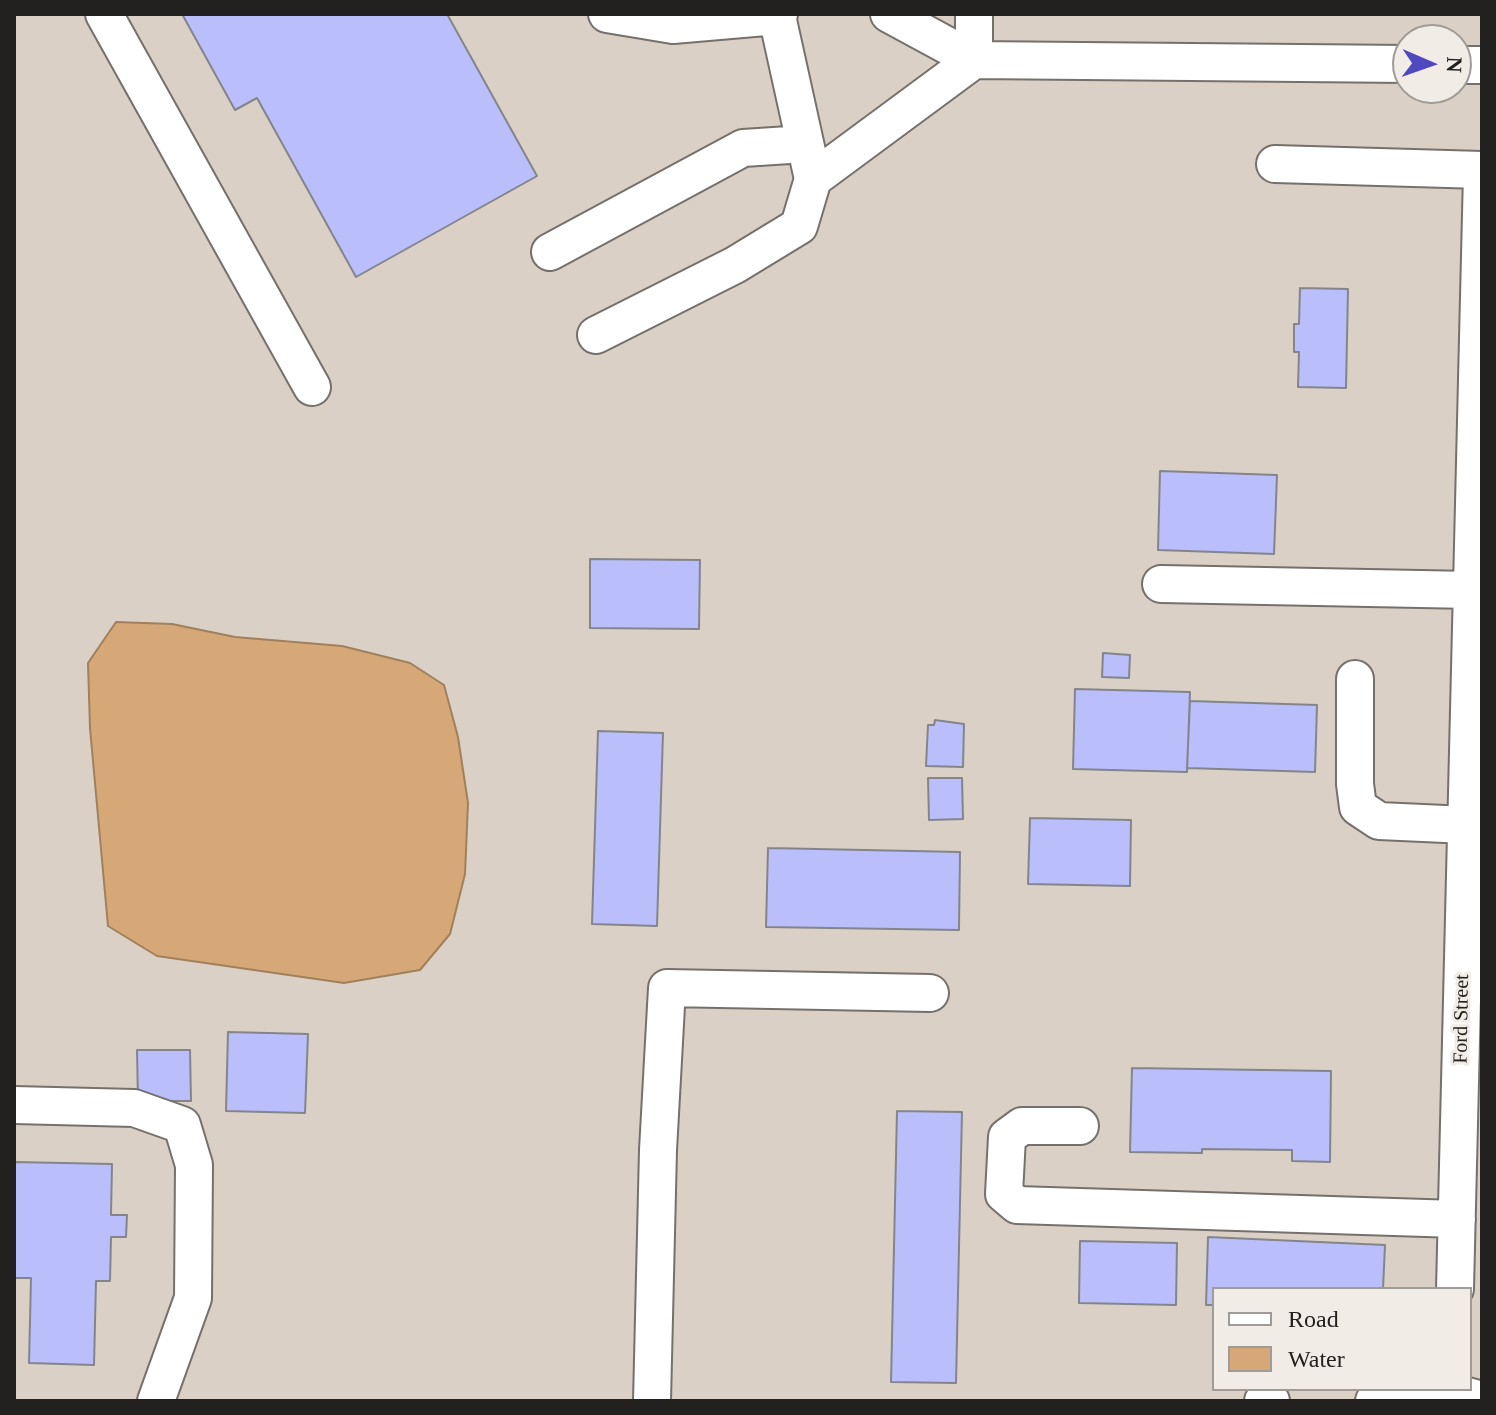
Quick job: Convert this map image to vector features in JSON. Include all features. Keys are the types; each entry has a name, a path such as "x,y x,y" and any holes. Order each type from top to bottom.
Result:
{"street":[{"path":"104,14 312,387"},
{"path":"596,335 735,265 799,226 809,162 778,15 673,25 607,14"},
{"path":"889,14 974,60 1392,64"},
{"path":"974,14 974,60"},
{"path":"550,252 743,148 809,162 974,60"},
{"path":"1275,164 1482,171"},
{"name":"Ford Street","path":"1455,1287 1457,1219 1471,1068 1467,825 1476,701 1472,590 1482,171"},
{"path":"1161,584 1472,590"},
{"path":"1355,679 1355,784 1358,807 1379,821 1467,825"},
{"path":"652,1401 658,1150 667,988 930,993"},
{"path":"14,1105 134,1108 182,1125 194,1165 193,1298 156,1401"},
{"path":"1080,1126 1022,1126 1007,1137 1004,1194 1017,1205 1457,1219"},
{"path":"1374,1401 1418,1392 1482,1400"},
{"path":"1263,1401 1271,1401"}],"shaded area":[{"path":"14,14 1482,14 1482,1401 14,1401"}],"water":[{"path":"116,622 172,624 235,637 342,646 410,663 444,685 458,737 468,803 465,874 450,934 420,970 344,983 157,956 108,926 90,728 88,663"}],"building":[{"path":"182,14 447,14 537,176 356,277 257,98 235,110"},
{"path":"1300,288 1348,289 1346,388 1298,387 1299,352 1294,352 1294,324 1299,324"},
{"path":"1160,471 1277,475 1274,554 1158,550"},
{"path":"590,559 700,560 699,629 590,628"},
{"path":"1103,653 1130,655 1129,678 1102,677"},
{"path":"1075,689 1190,692 1187,772 1073,769"},
{"path":"1190,701 1317,705 1315,772 1187,768"},
{"path":"935,720 964,724 963,767 926,766 928,725 934,725"},
{"path":"598,731 663,733 657,926 592,924"},
{"path":"928,778 962,778 963,819 929,820"},
{"path":"1030,818 1131,820 1130,886 1028,884"},
{"path":"768,848 960,852 959,930 766,927"},
{"path":"228,1032 308,1034 305,1113 226,1111"},
{"path":"137,1050 190,1050 191,1101 138,1101"},
{"path":"1132,1068 1331,1071 1330,1162 1292,1161 1292,1150 1130,1152"},
{"path":"897,1111 962,1112 956,1383 891,1382"},
{"path":"14,1162 112,1164 111,1215 127,1215 126,1237 111,1237 110,1281 96,1281 94,1365 29,1363 31,1278 14,1278"},
{"path":"1208,1237 1385,1245 1383,1287 1212,1287 1212,1305 1206,1305"},
{"path":"1080,1241 1177,1243 1176,1305 1079,1303"}]}
